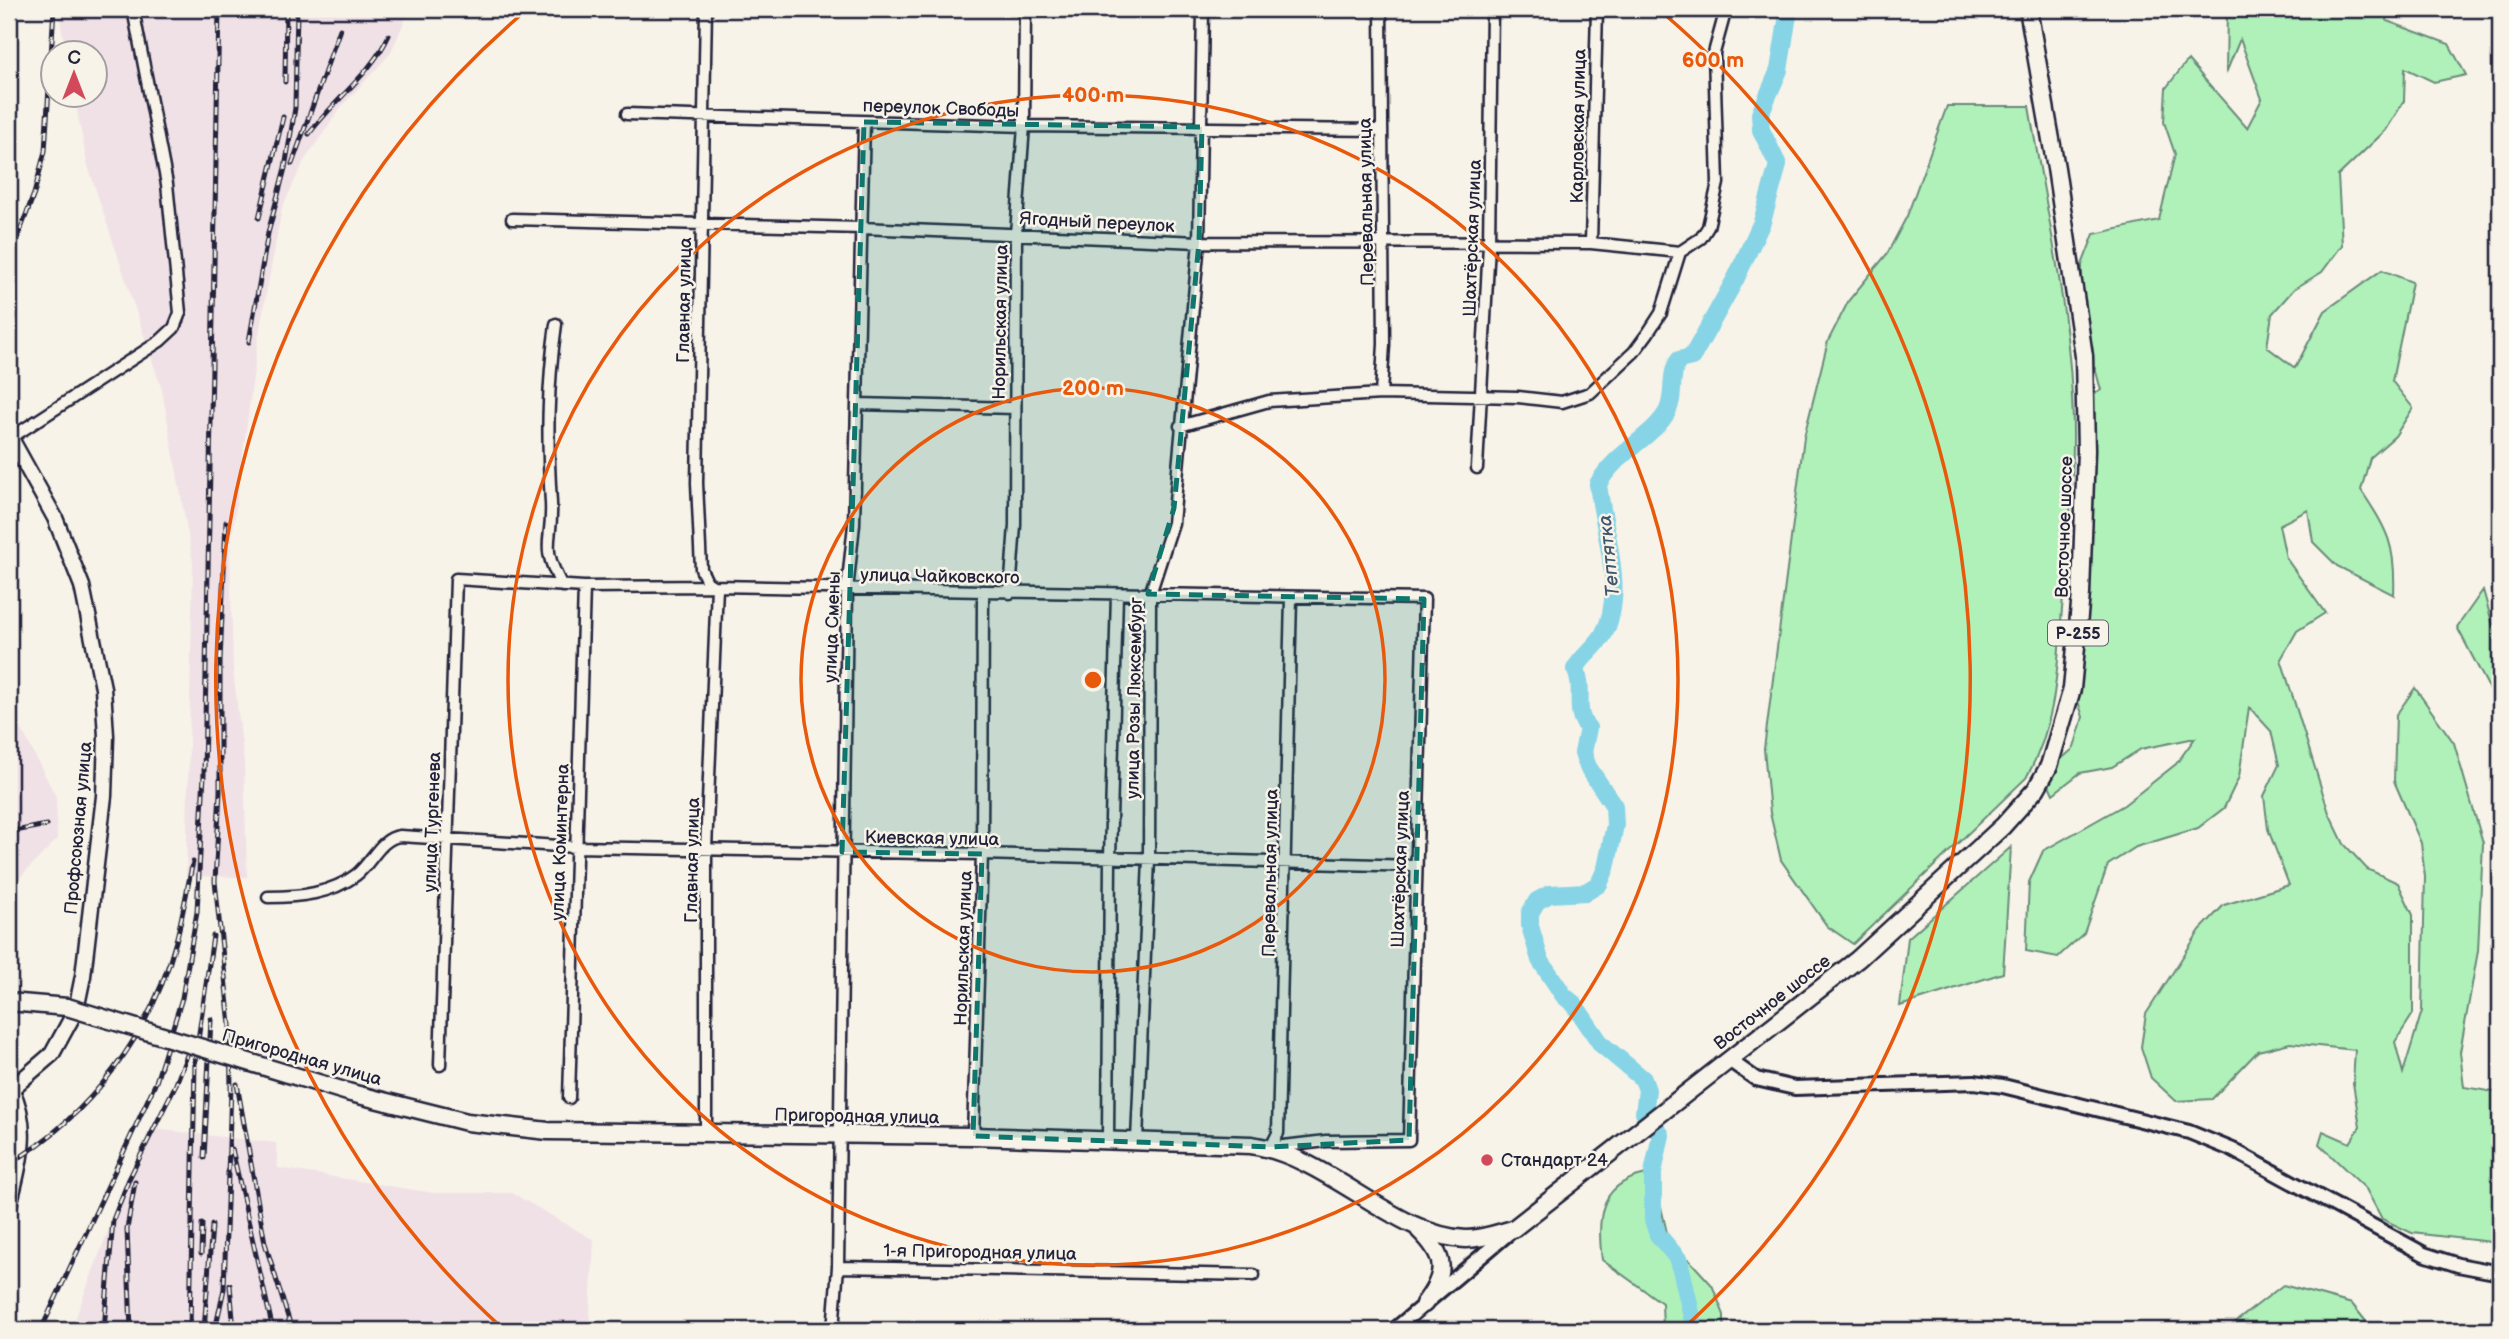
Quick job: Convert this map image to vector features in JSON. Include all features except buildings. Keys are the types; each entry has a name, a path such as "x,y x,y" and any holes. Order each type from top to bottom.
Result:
{"highway":[{"name":"Восточное шоссе","path":"1614,1151 1858,959 2003,826 2036,789 2063,729 2072,689 2081,594 2086,451 2084,356 2056,168 2028,9"},
{"name":"Пригородная улица","path":"9,1002 67,1007 351,1093 467,1122 548,1131 1215,1141 1271,1147 1316,1166 1412,1223 1441,1235 1466,1239 1513,1229 1614,1151"},
{"path":"1412,1223 1432,1242 1440,1257 1442,1275 1424,1304"}],"main road":[{"name":"Профсоюзная улица","path":"9,438 55,518 82,586 103,688 106,736 104,796 83,976 76,1010 52,1054 11,1089"}],"street":[{"path":"9,438 160,341 174,328 180,313 167,184 133,9"},
{"path":"494,9 505,9"},
{"name":"Главная улица","path":"706,9 702,115 698,530 701,569 707,582 715,586 706,849 706,1133"},
{"name":"Норильская улица","path":"1010,593 1015,525 1016,234 1024,126 1026,9"},
{"name":"улица Розы Люксембург","path":"1137,1140 1149,859 1150,594 1172,523 1199,242 1203,9"},
{"name":"Перевальная улица","path":"1381,9 1384,353 1381,394"},
{"name":"Шахтёрская улица","path":"1476,468 1489,244 1492,9"},
{"name":"Карловская улица","path":"1591,243 1597,9"},
{"path":"1180,426 1256,403 1381,394 1562,402 1590,393 1634,352 1661,313 1680,252 1700,238 1708,227 1718,183 1714,53 1726,9"},
{"name":"переулок Свободы","path":"627,114 1024,126 1381,130"},
{"name":"улица Смены","path":"838,1135 847,591 854,524 864,122"},
{"name":"Ягодный переулок","path":"512,219 701,226 861,228 1199,242 1591,243 1680,252"},
{"path":"556,324 546,436 551,507 546,543 549,560 562,586"},
{"path":"858,404 1015,408"},
{"name":"улица Чайковского","path":"456,579 584,587 715,586 847,591 1424,599"},
{"name":"улица Тургенева","path":"440,1065 456,579"},
{"name":"улица Коминтерна","path":"569,1098 584,587"},
{"name":"Норильская улица","path":"973,1136 982,854 983,593"},
{"path":"1108,1139 1110,858 1117,594"},
{"name":"Перевальная улица","path":"1271,1147 1278,1133 1291,598"},
{"name":"Шахтёрская улица","path":"1271,1147 1325,1141 1409,1140 1424,599"},
{"name":"Киевская улица","path":"268,897 305,895 344,883 363,869 393,837 576,847 982,854 1415,866"},
{"path":"1729,1060 1756,1079 1795,1088 1974,1082 2003,1086 2189,1132 2232,1150 2424,1254 2458,1265 2500,1273"},
{"path":"9,1213 23,1156 24,1110 11,1089"},
{"path":"833,1330 841,1203 838,1135"},
{"path":"1394,1330 1513,1229"},
{"name":"1-я Пригородная улица","path":"838,1267 1254,1275"}],"highlighted area":[{"path":"864,122 1202,127 1199,242 1174,508 1148,594 1424,599 1409,1140 1271,1147 973,1136 982,854 842,852"}],"shaded area":[{"path":"58,9 410,9 390,54 341,107 304,161 282,208 258,339 230,553 233,670 244,763 247,877 186,876 193,563 162,390 87,163 76,108 108,108 108,38 63,38"},
{"path":"9,710 14,714 56,797 57,839 9,889"},
{"path":"153,1129 276,1143 278,1168 433,1193 512,1193 594,1240 589,1328 71,1330 109,1228"}],"green space":[{"path":"2227,9 2387,9 2387,21 2449,44 2466,75 2434,82 2405,68 2404,101 2386,130 2338,176 2342,245 2322,272 2294,289 2272,314 2267,347 2295,368 2325,311 2382,270 2412,282 2392,381 2413,408 2395,436 2370,458 2361,490 2384,528 2392,551 2394,595 2337,566 2313,542 2308,510 2279,525 2286,558 2325,613 2297,631 2281,659 2329,813 2344,844 2367,869 2398,883 2413,915 2413,1014 2395,1042 2403,1073 2422,1011 2425,877 2421,843 2394,781 2396,715 2415,688 2454,743 2483,843 2478,951 2460,1052 2464,1087 2500,1093 2500,1243 2412,1233 2382,1219 2366,1189 2319,1144 2323,1131 2350,1143 2360,1127 2353,1083 2355,1050 2290,1043 2258,1051 2212,1099 2176,1101 2151,1078 2141,1047 2146,1014 2200,930 2224,905 2289,885 2268,829 2264,796 2279,765 2271,731 2249,707 2239,777 2224,808 2198,828 2136,847 2108,865 2084,933 2058,957 2026,951 2029,882 2043,851 2124,805 2176,764 2195,738 2141,749 2112,767 2080,773 2053,794 2044,774 2074,748 2083,717 2071,679 2084,548 2093,501 2079,448 2084,399 2101,390 2095,368 2082,365 2082,265 2094,234 2159,220 2175,154 2164,122 2166,88 2188,60 2247,128 2262,99 2240,39 2226,73"},
{"path":"1947,106 2029,106 2060,287 2072,396 2071,502 2057,675 2044,737 2026,778 1853,944 1827,926 1781,860 1770,813 1764,749 1804,437 1828,341 1849,300 1887,254 1907,216"},
{"path":"2483,590 2500,651 2500,709 2457,627"},
{"path":"2011,847 2003,973 1900,1006 1908,938"},
{"path":"1653,1173 1668,1237 1712,1285 1724,1315 1724,1330 1663,1330 1662,1303 1602,1260 1600,1228 1605,1202 1612,1191 1622,1183"},
{"path":"2283,1285 2352,1304 2373,1330 2225,1330"}],"waterway":[{"name":"Тептятка","path":"1695,1330 1679,1260 1658,1235 1653,1220 1653,1173 1661,1135 1644,1113 1647,1090 1643,1079 1601,1044 1574,1004 1564,996 1540,960 1530,926 1530,913 1537,901 1550,894 1586,892 1599,884 1606,868 1615,825 1614,806 1588,767 1583,753 1588,728 1581,714 1575,669 1603,635 1613,600 1611,561 1598,484 1614,463 1653,429 1667,412 1676,366 1679,360 1692,357 1736,278 1762,222 1778,165 1761,130 1760,114 1779,70 1789,9"}],"railway":[{"path":"9,260 34,194 45,151 54,9"},
{"path":"41,1330 156,1082 182,998 197,912 204,774 219,9"},
{"path":"285,82 286,9"},
{"path":"249,342 268,233 285,168 295,108 297,9"},
{"path":"292,164 340,29"},
{"path":"309,134 373,62 389,35"},
{"path":"259,218 283,117"},
{"path":"215,1330 224,1289 231,1088 230,1025 215,881 220,792 220,662 226,522"},
{"path":"9,832 47,825"},
{"path":"9,1164 66,1122 114,1069 134,1039 165,975 193,862"},
{"path":"190,1330 195,1061 213,936"},
{"path":"204,1158 211,1019"},
{"path":"104,1330 113,1220 129,1179 176,1084 192,1042"},
{"path":"237,1084 265,1243 292,1330"},
{"path":"232,1149 273,1330"},
{"path":"131,1330 127,1229 135,1182"},
{"path":"201,1254 202,1224"},
{"path":"204,1330 212,1225"},
{"path":"230,1285 234,1330"}],"place":[{"name":"Стандарт 24","path":"1487,1160"}]}
